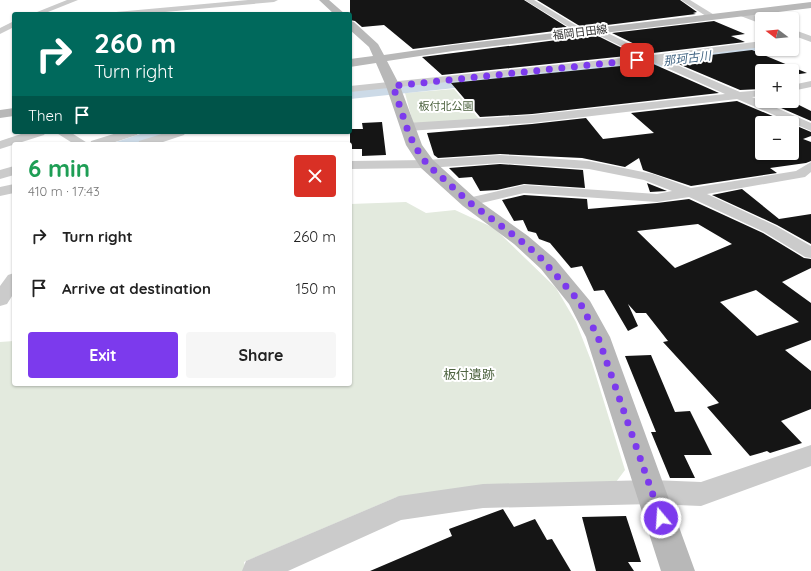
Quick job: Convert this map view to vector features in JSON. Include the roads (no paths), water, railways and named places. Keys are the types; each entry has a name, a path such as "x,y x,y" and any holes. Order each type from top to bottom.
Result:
{"main road":[{"path":"324,0 338,12"},
{"name":"福岡日田線","path":"352,63 595,30 811,5"},
{"path":"352,26 374,46 414,145 427,164 469,202 520,240 548,264 579,301 598,337 678,571"},
{"path":"0,114 12,112"}],"street":[{"path":"41,12 74,0"},
{"path":"151,12 240,7 274,0"},
{"path":"529,0 583,32"},
{"path":"685,0 712,16"},
{"path":"741,13 755,18"},
{"path":"0,31 12,25"},
{"path":"595,30 652,58 811,127"},
{"path":"799,34 809,38"},
{"path":"799,39 809,38"},
{"path":"352,90 393,93 755,45"},
{"path":"799,87 811,84"},
{"path":"407,128 532,118 755,94"},
{"path":"0,145 34,134"},
{"path":"64,134 79,142"},
{"path":"102,142 127,134"},
{"path":"150,142 174,134"},
{"path":"352,165 427,164 500,158 589,165 648,177 690,194 710,200 770,229 811,253"},
{"path":"469,202 524,189 657,198 690,194 800,174 811,166"},
{"path":"0,175 12,171"},
{"path":"0,192 12,189"},
{"path":"0,300 12,282"},
{"path":"261,570 398,508 483,496 652,492 700,494 811,455"}],"water":[{"name":"那珂古川","path":"755,46 755,54 667,66 352,99 352,91"},
{"path":"140,134 169,134 144,142 116,142"}],"park label":[{"name":"板付北公園","path":"446,106"},
{"name":"板付遺跡","path":"469,374"}]}
